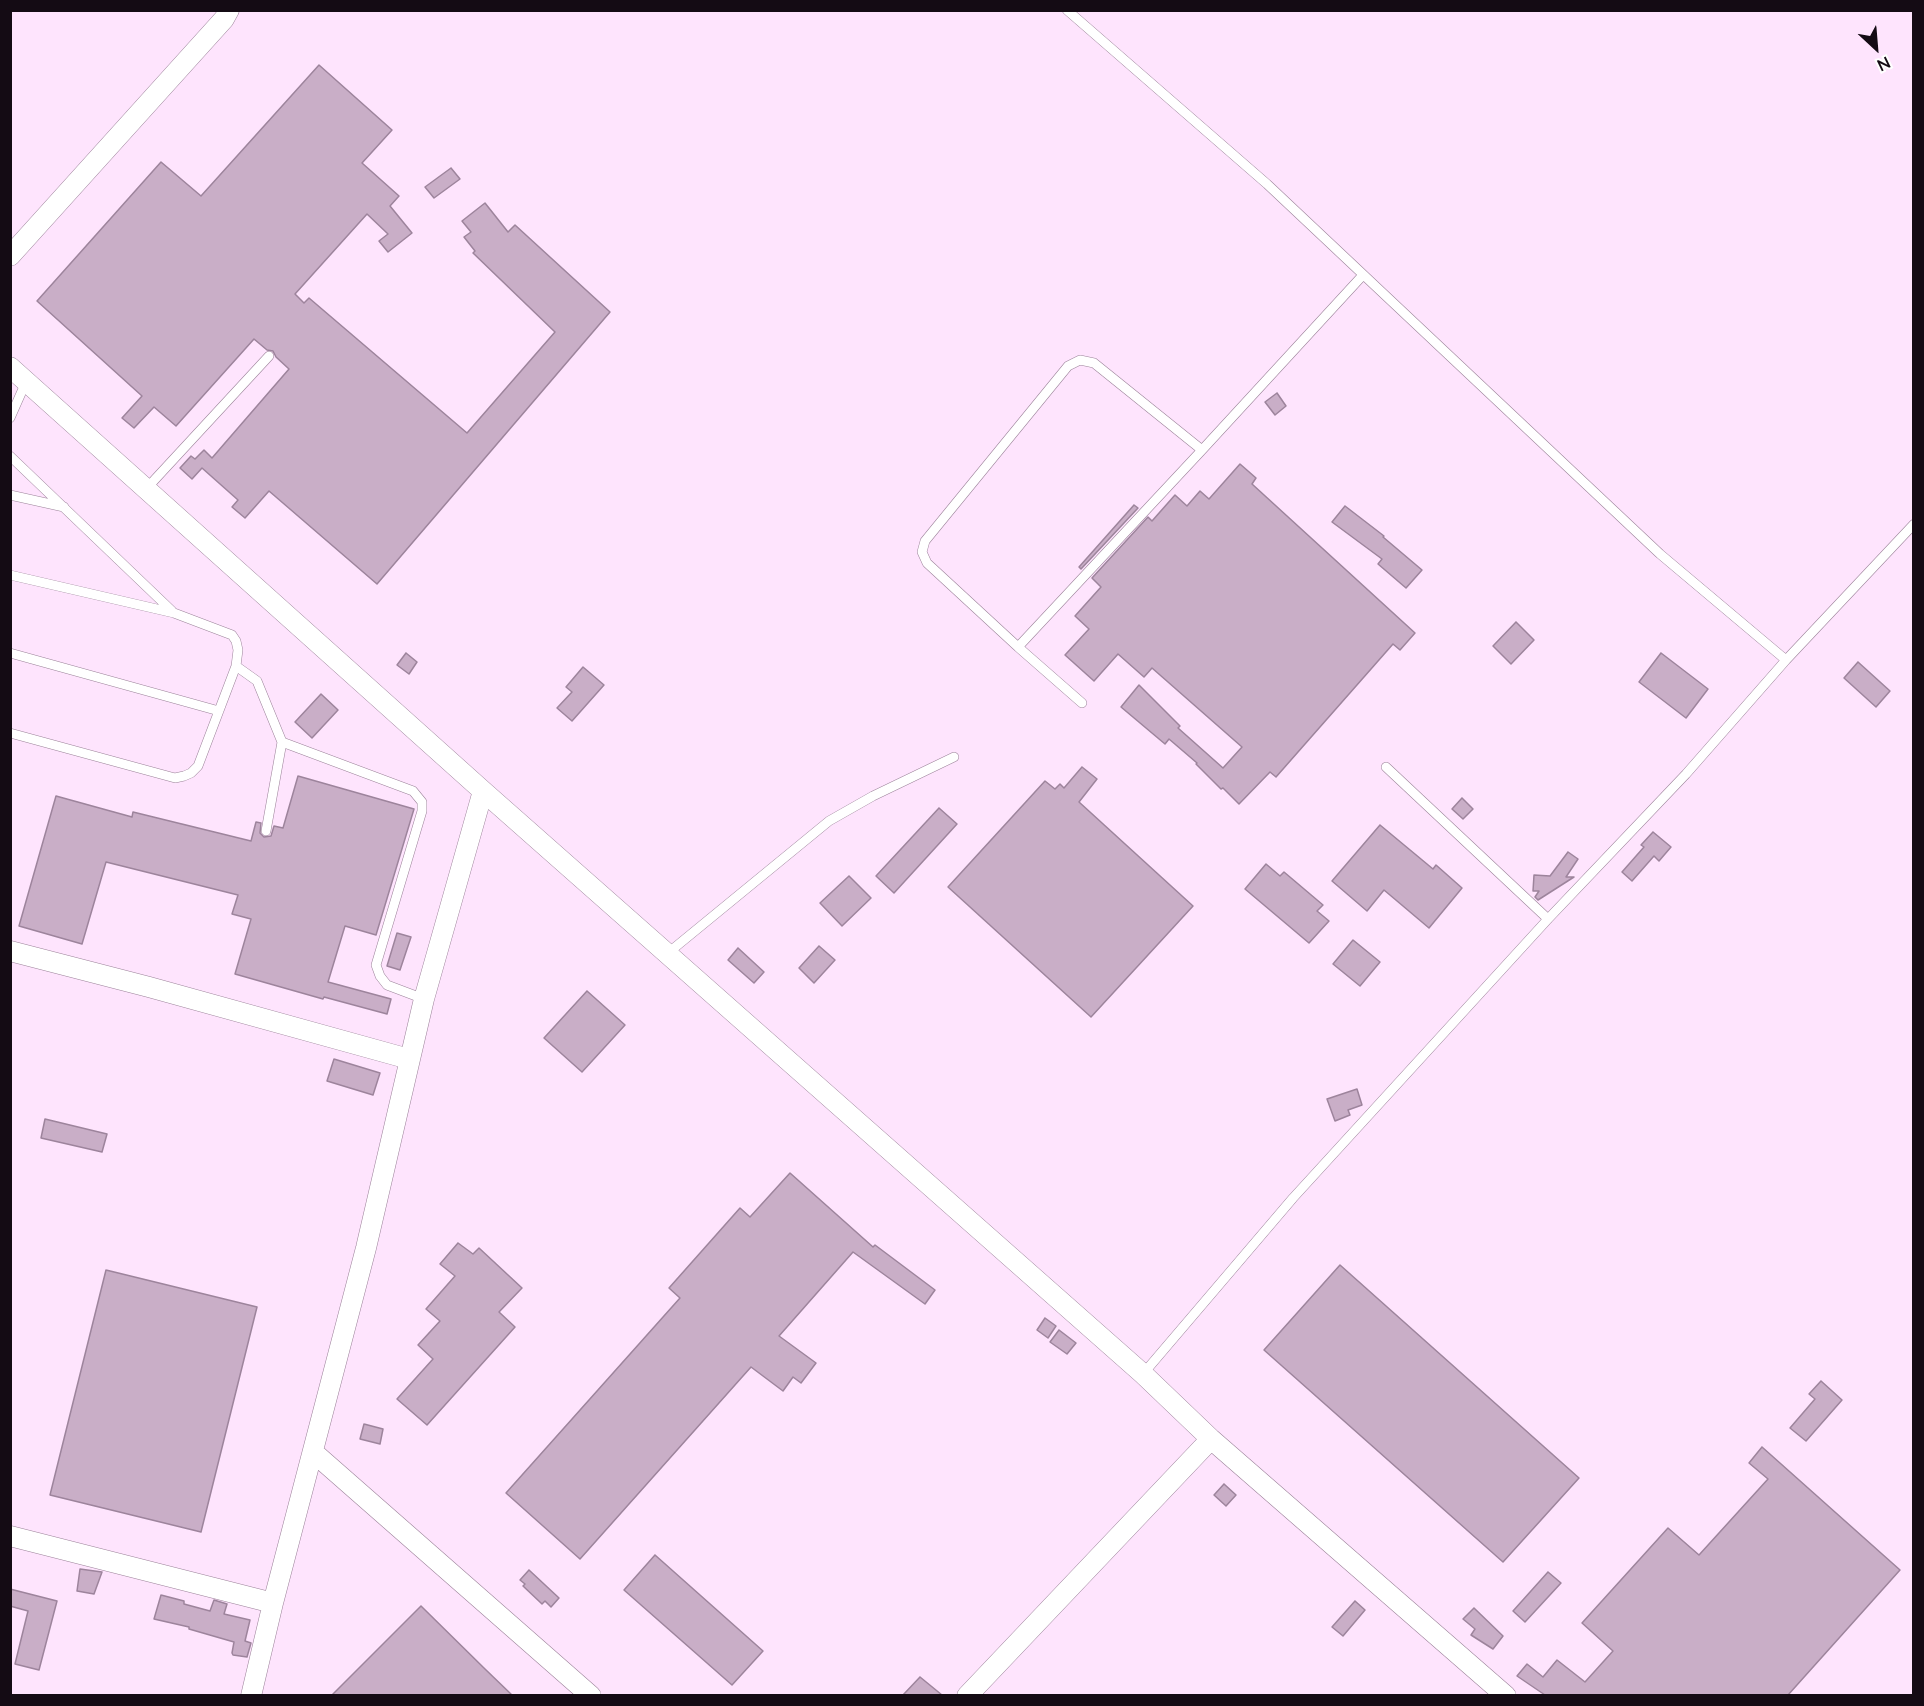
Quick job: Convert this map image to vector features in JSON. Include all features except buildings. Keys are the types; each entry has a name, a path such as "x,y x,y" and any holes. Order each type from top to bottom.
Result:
{"street":[{"path":"10,256 224,19 229,10"},
{"path":"10,368 483,791 1143,1374 1211,1439 1506,1695"},
{"path":"251,1695 366,1248 424,999 483,791"},
{"path":"10,951 409,1059"},
{"path":"967,1695 1211,1439"},
{"path":"313,1452 591,1695"},
{"path":"10,1536 273,1603"}],"lane":[{"path":"1067,10 1268,184 1660,554 1786,660"},
{"path":"1018,647 1363,275"},
{"path":"146,489 268,356"},
{"path":"1082,703 927,563 922,552 925,541 1068,366 1080,360 1094,363 1202,450"},
{"path":"10,418 26,382"},
{"path":"10,456 174,613"},
{"path":"10,495 64,507"},
{"path":"1143,1374 1293,1198 1548,919 1686,774 1786,660 1914,524"},
{"path":"10,575 174,613 232,635 238,650 236,666 198,766 191,773 175,778 10,734"},
{"path":"10,653 219,711"},
{"path":"236,666 257,681 282,742 266,831"},
{"path":"282,742 413,791 422,801 422,811 376,965 387,985 424,999"},
{"path":"668,953 830,821 873,796 954,757"},
{"path":"1386,767 1548,919"}],"shaded area":[{"path":"11,11 1913,11 1913,1695 11,1695"}]}
